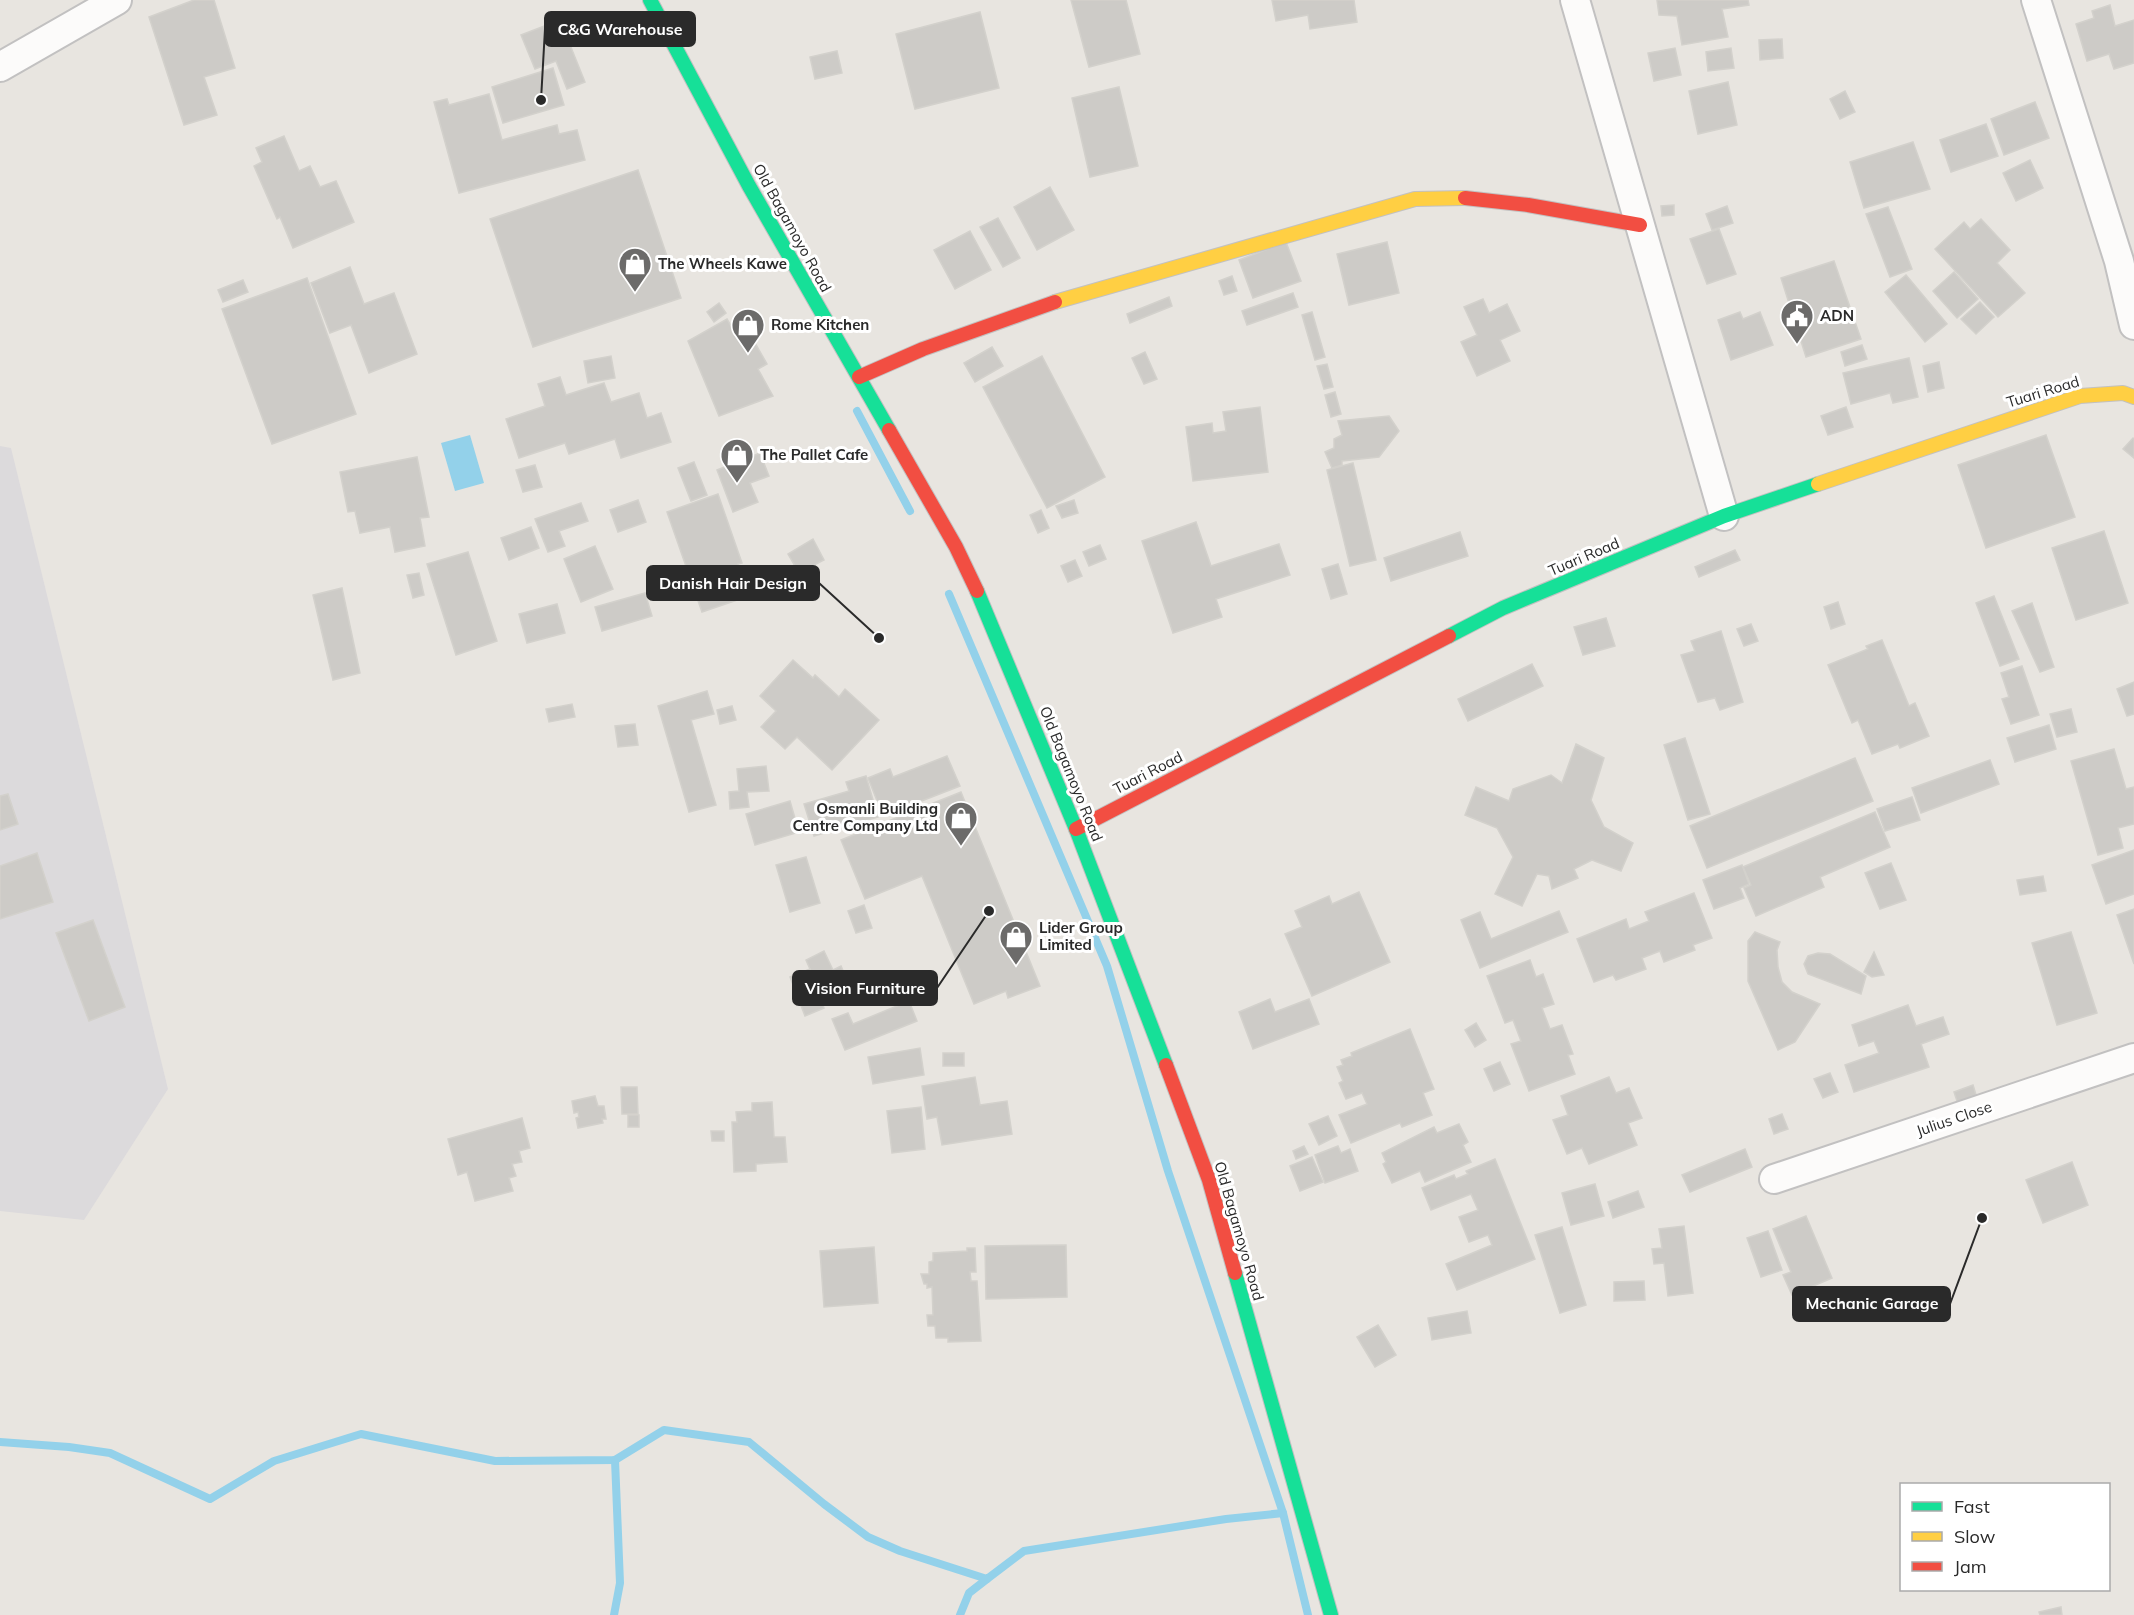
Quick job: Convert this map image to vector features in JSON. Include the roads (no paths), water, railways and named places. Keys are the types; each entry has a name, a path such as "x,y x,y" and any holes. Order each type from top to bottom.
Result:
{"street":[{"path":"0,67 117,0"},
{"name":"Old Bagamoyo Road","path":"650,0 749,186 950,537 977,590 1076,829 1209,1180 1331,1615"},
{"path":"1575,0 1724,516"},
{"path":"2037,0 2127,254 2134,325"},
{"path":"859,377 923,350 1055,302 1415,199 1467,198 1528,205 1640,225"},
{"name":"Tuari Road","path":"1076,829 1503,608 1724,516 2080,396 2123,393 2134,397"},
{"name":"Julius Close","path":"1774,1179 2134,1058"}],"water":[{"path":"470,435 484,483 455,491 441,443"}],"waterway":[{"path":"857,411 910,511"},
{"path":"0,1442 69,1447 110,1453 210,1499 274,1461 361,1434 495,1461 615,1460 664,1430 749,1442 868,1537 900,1551 987,1579 1024,1551 1226,1519 1283,1513 1168,1171 1107,966 949,594"},
{"path":"614,1615 620,1583 615,1460"},
{"path":"1283,1513 1308,1615"},
{"path":"960,1615 969,1593 987,1579"}],"place":[{"name":"C&G Warehouse","path":"541,100"},
{"name":"The Wheels Kawe","path":"635,293"},
{"name":"ADN","path":"1797,345"},
{"name":"Rome Kitchen","path":"748,354"},
{"name":"The Pallet Cafe","path":"737,484"},
{"name":"Danish Hair Design","path":"879,638"},
{"name":"Osmanli Building Centre Company Ltd","path":"961,847"},
{"name":"Vision Furniture","path":"989,911"},
{"name":"Lider Group Limited","path":"1016,966"},
{"name":"Mechanic Garage","path":"1982,1218"}]}
